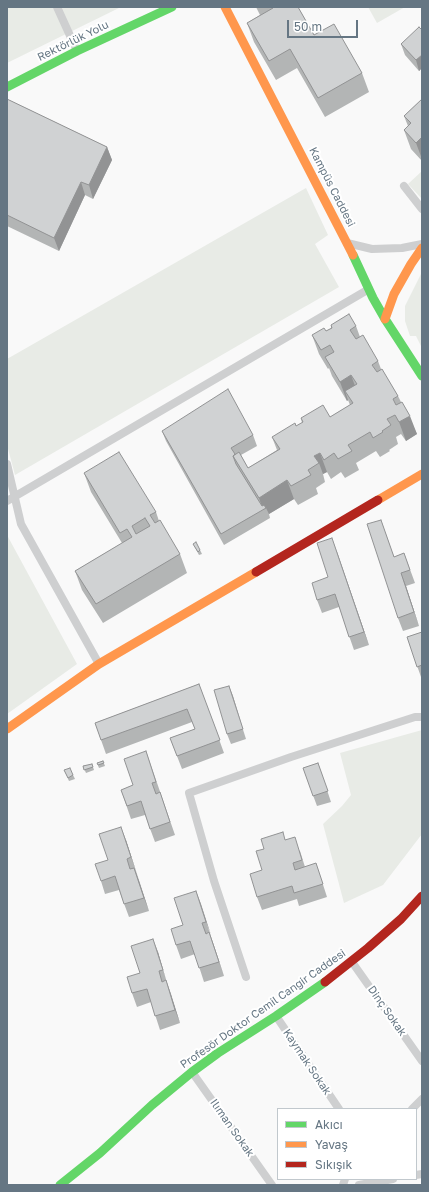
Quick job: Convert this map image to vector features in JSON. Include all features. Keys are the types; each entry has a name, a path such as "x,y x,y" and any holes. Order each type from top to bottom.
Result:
{"street":[{"path":"57,7 77,51"},
{"name":"Rektörlük Yolu","path":"7,87 77,51 172,7"},
{"name":"Kampüs Caddesi","path":"225,7 347,243 369,289 385,318 422,376"},
{"path":"404,186 422,209"},
{"path":"347,243 372,248 402,248 422,244"},
{"path":"385,318 394,294 422,248"},
{"path":"7,502 369,289"},
{"path":"7,464 21,524 100,664"},
{"path":"7,729 100,664 422,474"},
{"path":"246,977 214,881 189,793 298,754 415,717 422,717"},
{"name":"Profesör Doktor Cemil Cangir Caddesi","path":"60,1185 100,1153 152,1105 192,1072 223,1049 276,1016 352,962 420,902"},
{"name":"Dinç Sokak","path":"352,962 422,1061"},
{"name":"Kaymak Sokak","path":"276,1016 338,1108"},
{"name":"Ilıman Sokak","path":"192,1072 272,1185"},
{"path":"413,1108 422,1099"},
{"path":"358,1185 384,1180"}],"shaded area":[{"path":"7,7 121,7 7,63"},
{"path":"368,7 405,7 377,23"},
{"path":"422,171 422,199 408,184"},
{"path":"306,188 328,235 315,244 339,287 15,475 7,445 7,359"},
{"path":"422,272 422,348 416,336 410,336 405,321 405,306"},
{"path":"7,535 77,664 7,714"},
{"path":"422,730 422,834 383,885 344,903 323,824 351,795 340,753"}],"building":[{"path":"272,7 298,7 314,35 334,24 362,73 318,98 290,49 269,61 247,23 273,8"},
{"path":"419,27 422,29 422,55 416,60 401,44"},
{"path":"7,99 107,147 89,185 81,182 54,238 7,215"},
{"path":"422,99 422,137 416,143 404,130 411,123 404,116"},
{"path":"349,314 356,326 350,330 356,339 363,335 378,361 372,365 377,372 382,369 398,396 393,399 396,405 402,402 410,416 399,422 395,415 387,419 391,425 382,431 383,432 373,438 370,432 348,445 352,451 338,459 334,453 324,460 320,453 314,456 319,463 308,470 311,475 291,486 287,480 259,498 233,456 239,452 248,468 280,449 272,437 295,423 296,426 303,422 301,418 323,405 330,417 353,403 345,391 357,384 351,375 340,382 325,357 334,352 330,345 321,350 312,335 324,328 326,331 332,328 331,325"},
{"path":"228,389 253,435 231,448 235,454 233,456 236,464 262,506 264,505 266,508 221,534 162,431"},
{"path":"119,452 156,512 150,515 155,523 160,520 180,554 96,604 75,571 132,537 127,529 120,533 84,473","holes":["145,518 150,526 136,534 132,526"]},
{"path":"381,520 394,557 404,553 410,570 401,573 414,612 398,618 367,524"},
{"path":"332,538 364,632 349,637 335,594 317,600 312,583 328,577 317,543"},
{"path":"196,542 200,550 198,552 193,544"},
{"path":"422,632 422,665 417,667 407,637"},
{"path":"199,684 220,740 177,756 170,738 195,729 187,709 101,740 95,723"},
{"path":"229,686 243,729 227,734 214,690"},
{"path":"146,751 156,782 152,783 156,794 160,792 170,822 150,829 141,801 127,806 121,790 133,785 124,759"},
{"path":"103,761 104,763 98,765 97,763"},
{"path":"318,763 328,791 313,796 303,768"},
{"path":"92,764 93,767 84,770 83,766"},
{"path":"70,768 73,775 68,778 64,770"},
{"path":"121,827 131,857 127,859 130,869 134,868 144,898 124,904 115,876 101,881 95,864 108,860 99,834"},
{"path":"283,832 285,840 295,837 302,860 293,863 295,870 316,863 323,884 294,893 292,886 257,897 250,874 262,870 256,851 264,849 261,839"},
{"path":"196,891 206,922 202,923 206,934 209,932 219,962 199,968 190,941 176,945 171,929 183,925 174,898"},
{"path":"153,939 163,970 159,971 162,982 166,980 175,1010 155,1016 147,989 132,993 127,977 140,973 131,946"}],"traffic: fast":[{"path":"7,87 77,51 172,7"},
{"path":"353,255 373,298 422,376"},
{"path":"60,1185 100,1153 152,1105 192,1072 325,982"}],"traffic: slow":[{"path":"225,7 353,255"},
{"path":"385,319 394,294 422,248"},
{"path":"378,500 422,474"},
{"path":"7,729 99,664 256,572"}],"traffic: jam":[{"path":"256,572 378,500"},
{"path":"325,982 368,948 401,919 422,896"}]}
